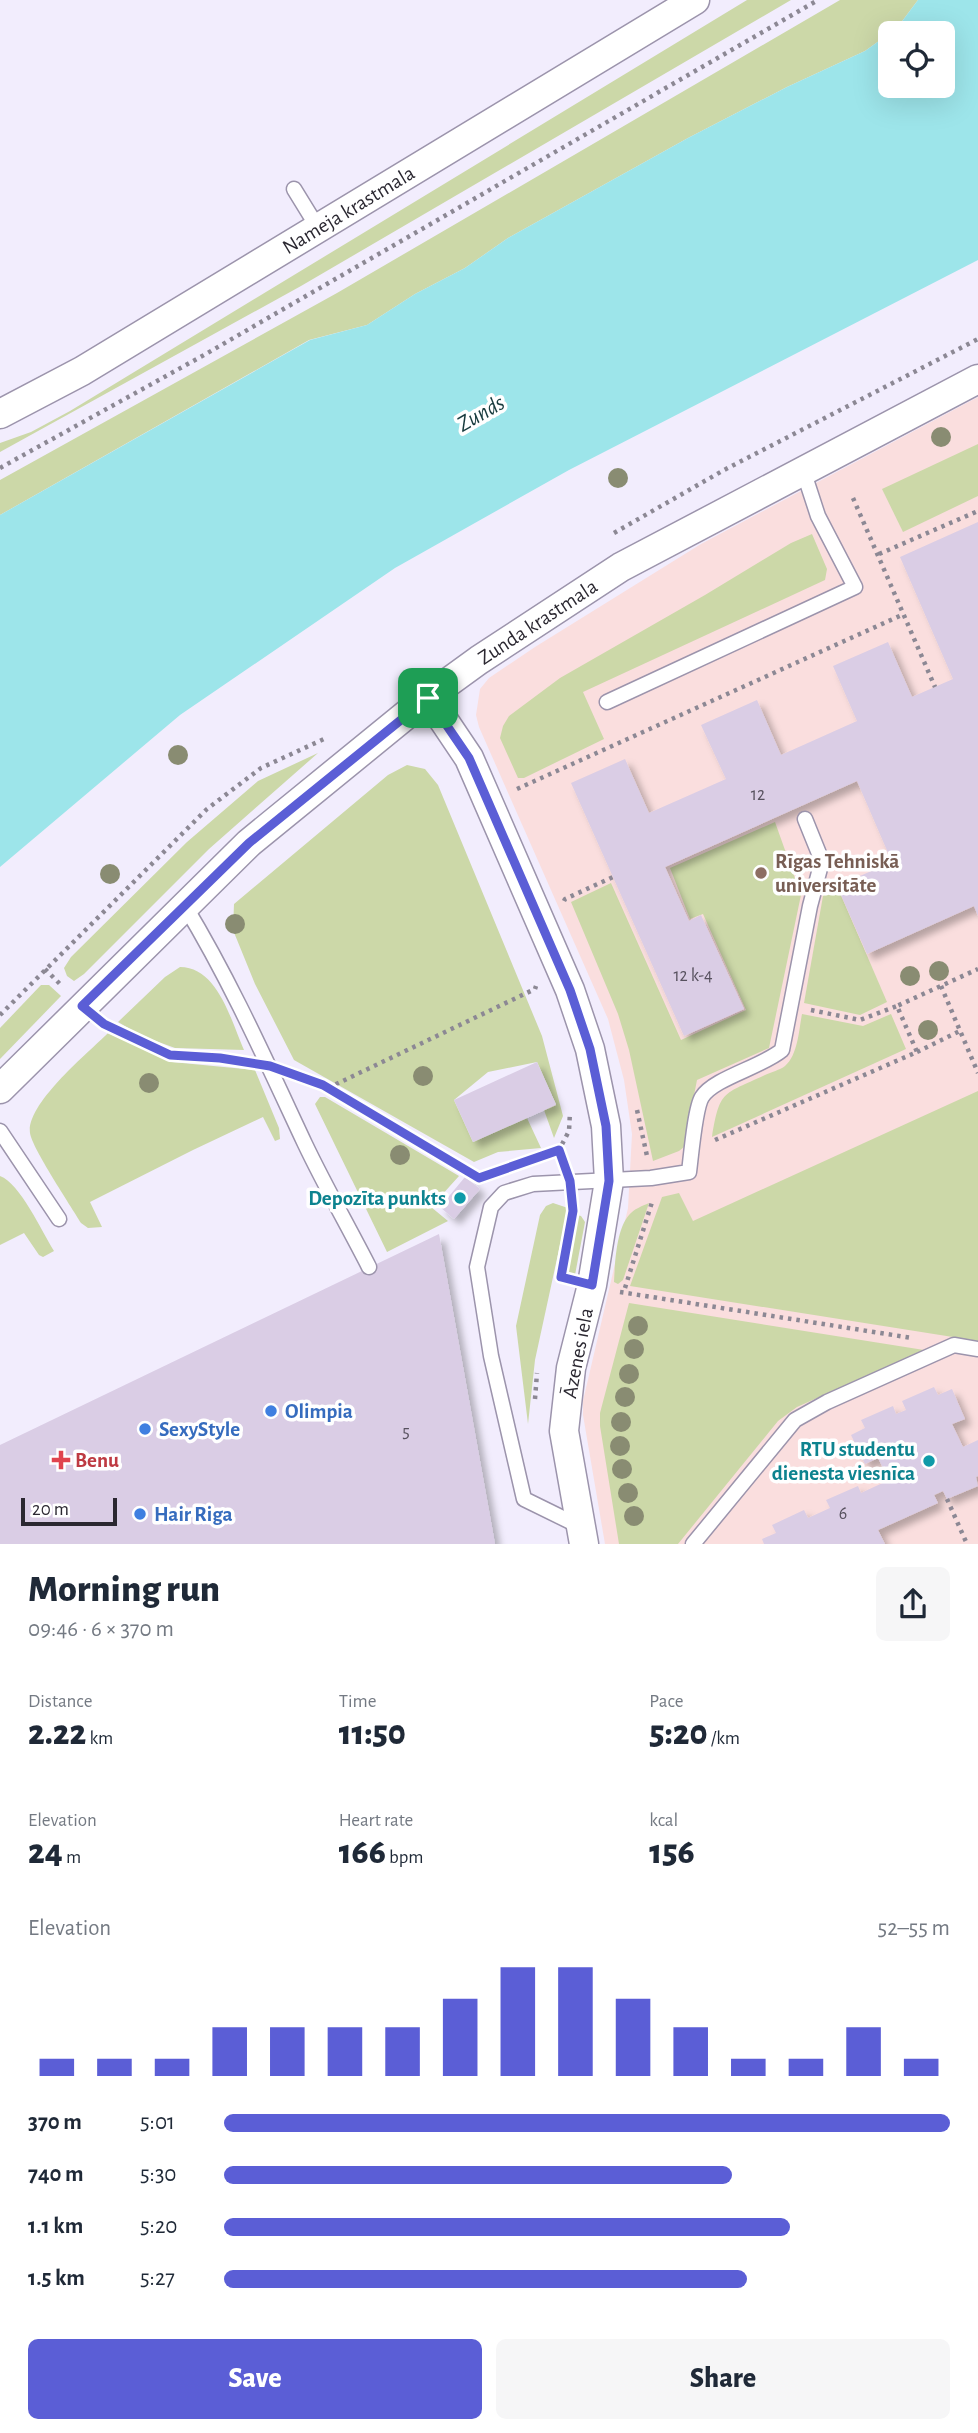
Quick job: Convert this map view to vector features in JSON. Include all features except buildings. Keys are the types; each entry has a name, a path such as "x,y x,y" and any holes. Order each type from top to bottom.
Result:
{"street":[{"name":"Nameja krastmala","path":"0,414 82,371 695,0"},
{"name":"Zunda krastmala","path":"0,1089 249,843 478,660 621,567 978,379"},
{"name":"Āzenes iela","path":"428,698 469,758 570,990 590,1049 606,1126 609,1181 592,1285 571,1368 564,1431 583,1535"}],"lane":[{"path":"294,189 318,228"},
{"path":"607,702 855,587 818,516 803,470"},
{"path":"583,1535 524,1499 491,1356 477,1267 491,1208 503,1193 533,1184 651,1178 689,1172 701,1098 712,1087 772,1059 782,1050 810,906 822,861 805,818"},
{"path":"185,906 205,939 270,1066 306,1146 369,1267"},
{"path":"0,1130 59,1219"},
{"path":"693,1544 795,1419 954,1345 978,1349"}],"path":[{"path":"0,468 204,355 818,0"},
{"path":"853,498 935,687"},
{"path":"879,554 978,511"},
{"path":"517,789 904,614"},
{"path":"565,899 613,877"},
{"path":"45,969 104,1024 170,1055 220,1058 270,1066 328,1088 479,1178 490,1174"},
{"path":"790,1006 860,1020 978,969"},
{"path":"530,976 540,1001"},
{"path":"941,986 978,1073"},
{"path":"328,1088 535,989"},
{"path":"897,1006 918,1052"},
{"path":"705,1144 918,1052 960,1031"},
{"path":"524,1162 559,1150 569,1131 570,1104"},
{"path":"559,1150 570,1181"},
{"path":"592,1285 623,1293 954,1345"},
{"path":"534,1408 538,1370"},
{"path":"947,1499 967,1544"}],"shaded area":[{"name":"Rīgas Tehniskā universitāte","path":"978,397 978,1544 605,1544 583,1415 583,1401 628,1208 632,1134 624,1080 608,1019 479,727 476,715 480,689 489,678 535,647 701,544"}],"green space":[{"path":"747,0 791,0 301,286 0,452 0,443 31,432 70,411"},
{"path":"840,0 918,0 902,21 878,21 878,42 865,51 688,138 508,238 465,268 415,294 367,325 309,340 0,515 0,480 337,293"},
{"path":"978,444 978,496 903,532 882,489"},
{"path":"812,534 827,569 825,580 583,692 604,739 524,778 518,778 500,738 509,716 560,678 791,543"},
{"path":"318,753 209,849 84,974 74,981 67,976 64,968 71,957 187,842 258,781"},
{"path":"407,765 425,769 438,785 542,1036 563,1116 554,1138 544,1110 556,1104 537,1062 488,1072 454,1100 473,1142 527,1118 541,1148 498,1152 474,1162 294,1060 255,984 233,930 234,904 388,775"},
{"path":"775,822 801,895 769,1048 697,1080 684,1147 653,1161 629,1050 618,1014 571,902 611,883 681,1040 746,1010 703,914 690,919 670,868"},
{"path":"837,886 887,1002 860,1015 804,1003 823,896 829,889"},
{"path":"180,967 193,969 214,986 244,1050 175,1048 142,1036 118,1022 165,977"},
{"path":"41,985 49,985 61,996 0,1059 0,1028"},
{"path":"802,1014 863,1026 891,1014 906,1049 712,1137 718,1110 726,1096 740,1086 783,1067 789,1061 797,1042"},
{"path":"108,1033 172,1062 255,1070 279,1128 280,1139 275,1141 263,1117 90,1202 102,1227 88,1228 81,1223 37,1151 30,1133 31,1121 60,1080"},
{"path":"978,1091 978,1341 630,1286 662,1197 679,1193 693,1221"},
{"path":"320,1097 325,1097 459,1176 431,1207 448,1221 387,1252 315,1104"},
{"path":"0,1176 8,1180 23,1198 54,1251 43,1257 39,1255 24,1233 0,1245"},
{"path":"553,1203 568,1208 535,1360 528,1424 516,1326 540,1215 546,1206"},
{"path":"649,1203 623,1280 618,1284 614,1282 614,1274 621,1229 631,1213"},
{"path":"577,1215 585,1222 575,1275 566,1271"},
{"path":"629,1303 924,1350 797,1407 778,1421 678,1544 619,1544 600,1413"}],"water":[{"name":"Zunds","path":"918,0 978,0 978,260 569,470 395,568 180,715 0,867 0,515 310,340 367,325 415,294 465,268 508,238 688,138 865,51 878,42 878,98 955,98 955,21 902,21"}],"place":[{"name":"Rīgas Tehniskā universitāte","path":"761,873"},
{"name":"Depozīta punkts","path":"460,1198"},
{"name":"Olimpia","path":"271,1411"},
{"name":"SexyStyle","path":"145,1429"},
{"name":"Benu","path":"61,1460"},
{"name":"RTU studentu dienesta viesnīca","path":"929,1461"},
{"name":"Hair Riga","path":"140,1514"}],"route":[{"path":"428,698 469,758 570,990 590,1049 606,1126 609,1181 592,1285 561,1277 573,1211 570,1181 559,1150 479,1178 323,1085 270,1066 220,1058 170,1055 104,1024 82,1006 249,843 428,698"}]}
